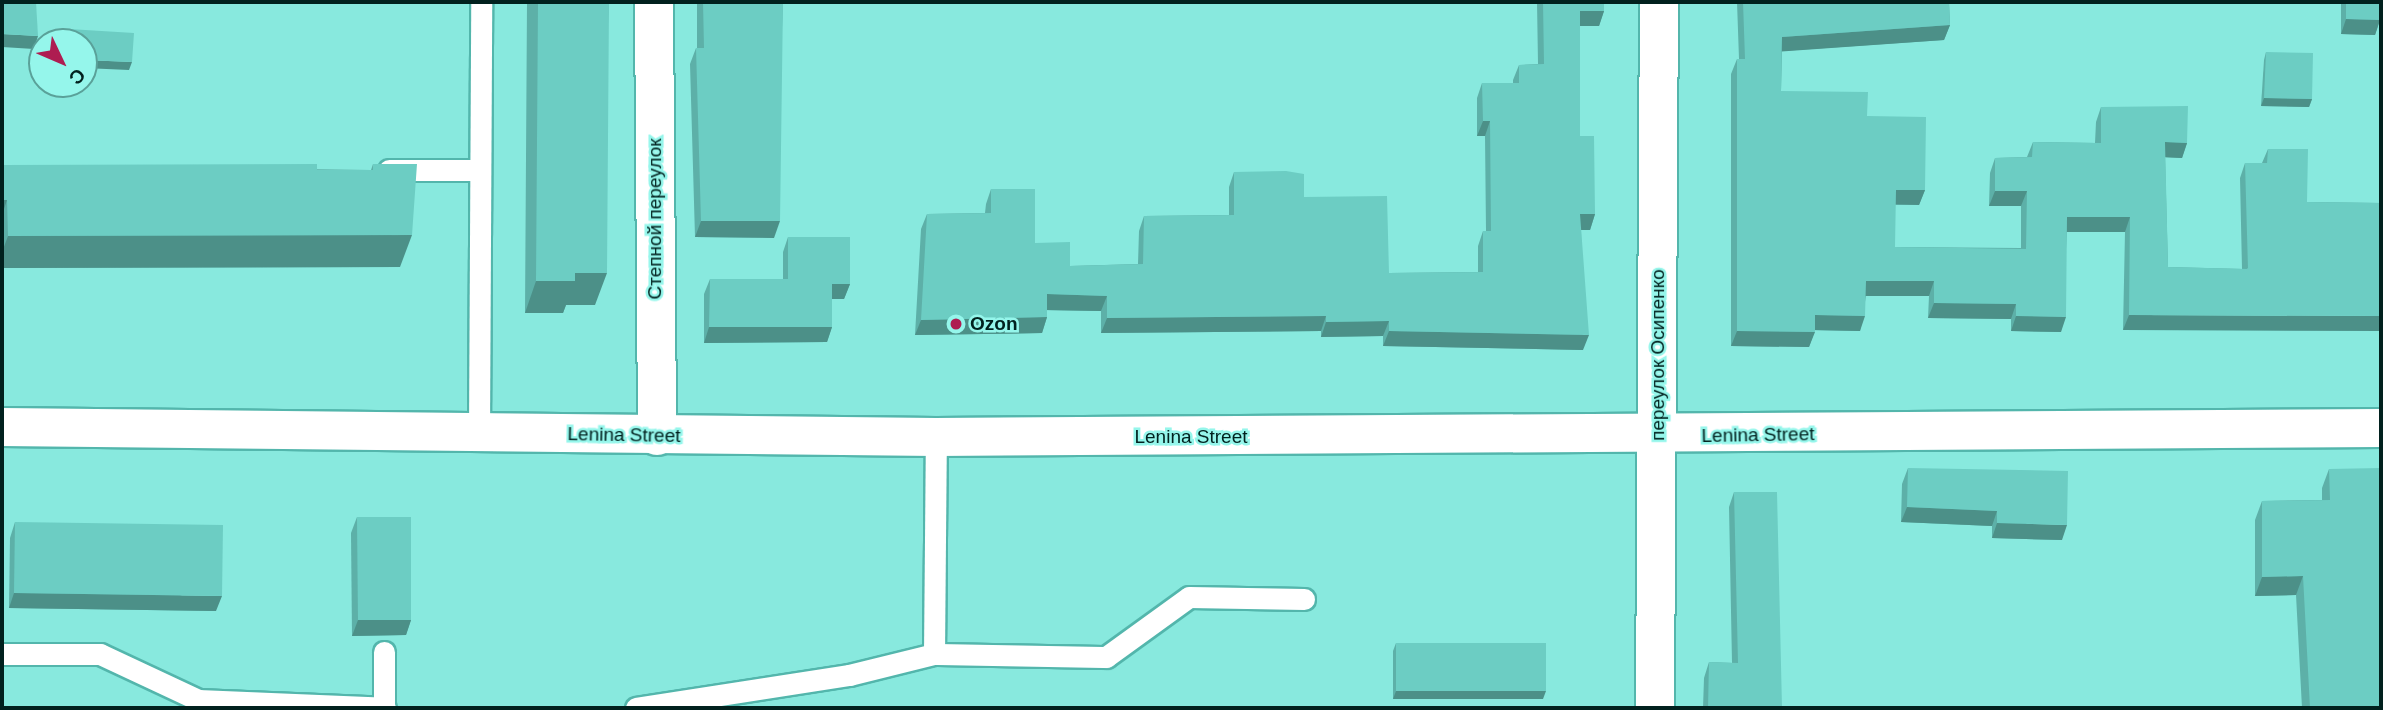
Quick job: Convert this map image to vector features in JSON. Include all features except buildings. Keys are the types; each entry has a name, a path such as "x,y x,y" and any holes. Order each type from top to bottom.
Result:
{"street":[{"name":"Степной переулок","path":"654,2 657,436"},
{"name":"переулок Осипенко","path":"1655,708 1659,2"},
{"name":"Lenina Street","path":"2,426 657,436 936,437 1658,436 2381,428"}],"lane":[{"path":"479,433 481,2"},
{"path":"371,170 481,170"},
{"path":"934,654 936,437"},
{"path":"636,708 849,675 934,654 1106,657 1189,597 1304,598"},
{"path":"2,654 100,654 198,700 384,708 384,652"}],"place":[{"name":"Ozon","path":"956,324"}]}
